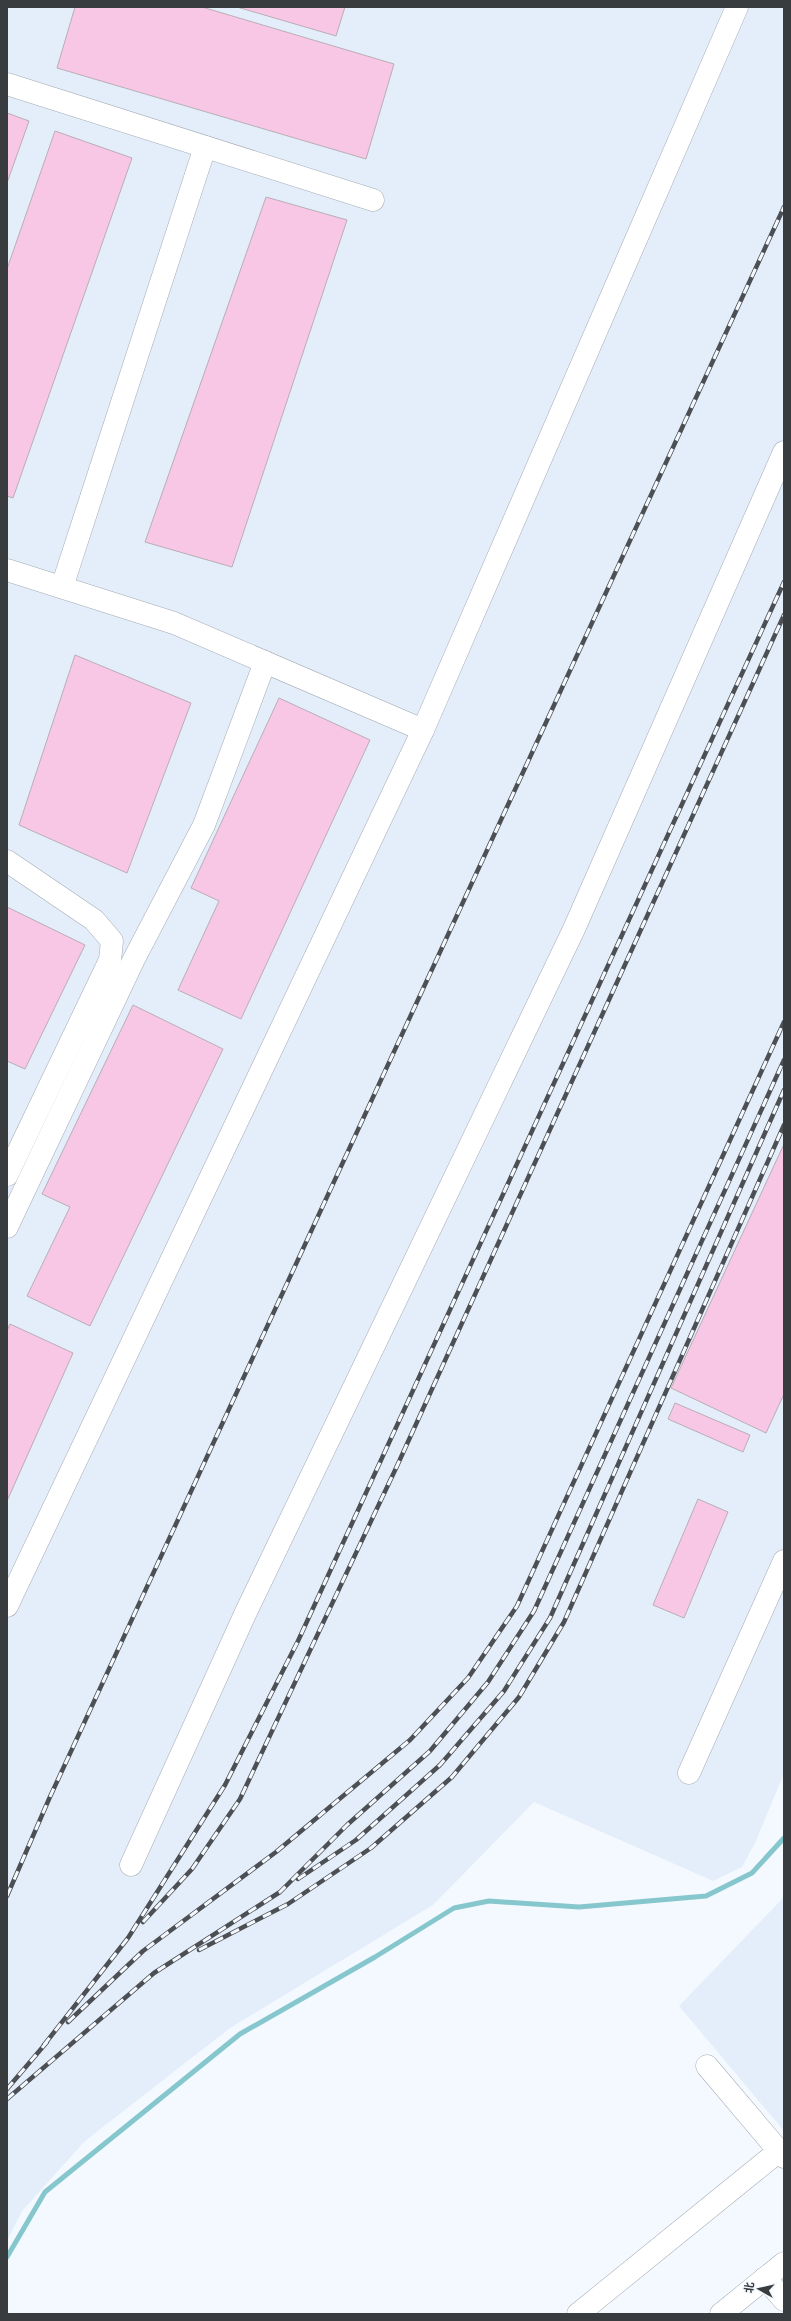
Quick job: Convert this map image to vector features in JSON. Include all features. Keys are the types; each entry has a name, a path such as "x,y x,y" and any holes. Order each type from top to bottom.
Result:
{"street":[{"path":"7,1606 423,730 738,7"},
{"path":"7,84 373,200"},
{"path":"62,587 205,147"},
{"path":"131,1865 250,1605 574,929 784,452"},
{"path":"7,570 174,623 423,730"},
{"path":"7,1227 134,959 204,825 265,662"},
{"path":"7,861 94,920 112,940 110,960 7,1175"},
{"path":"688,1773 784,1561"},
{"path":"578,2314 781,2154 707,2066"},
{"path":"721,2314 784,2263"},
{"path":"766,2278 784,2300"}],"shaded area":[{"path":"7,7 784,7 784,1773 756,1841 742,1867 713,1881 534,1802 433,1905 230,2028 85,2141 22,2211 7,2241"},
{"path":"784,1897 784,2131 679,2006"}],"building":[{"path":"75,7 202,7 394,64 366,159 57,68"},
{"path":"237,7 345,7 336,36"},
{"path":"7,113 29,121 7,183"},
{"path":"55,131 132,158 13,498 7,496 7,269"},
{"path":"266,197 347,220 232,567 145,542"},
{"path":"75,655 191,703 127,873 19,825"},
{"path":"279,698 370,740 241,1019 178,990 219,901 191,888"},
{"path":"7,907 85,945 25,1069 7,1061"},
{"path":"133,1005 223,1049 90,1326 27,1296 70,1207 42,1194"},
{"path":"784,1144 784,1394 766,1433 671,1388"},
{"path":"10,1324 73,1353 7,1501 7,1331"},
{"path":"675,1403 750,1435 743,1452 668,1419"},
{"path":"698,1499 728,1512 684,1618 653,1605"}],"waterway":[{"path":"7,2257 45,2192 240,2034 375,1957 454,1908 489,1901 579,1907 706,1896 752,1873 784,1838"}],"railway":[{"path":"7,1896 49,1799 784,207"},
{"path":"44,2045 128,1938 225,1785 298,1641 784,582"},
{"path":"143,1922 192,1869 240,1799 397,1466 784,615"},
{"path":"68,2022 143,1951 276,1852 410,1740 468,1678 517,1606 784,1022"},
{"path":"7,2099 154,1973 280,1892 347,1825 430,1751 488,1682 534,1611 784,1060"},
{"path":"298,1879 356,1840 440,1765 504,1691 550,1618 784,1090"},
{"path":"199,1950 288,1904 371,1848 452,1777 519,1697 564,1622 784,1125"},
{"path":"7,2089 47,2042"}]}
